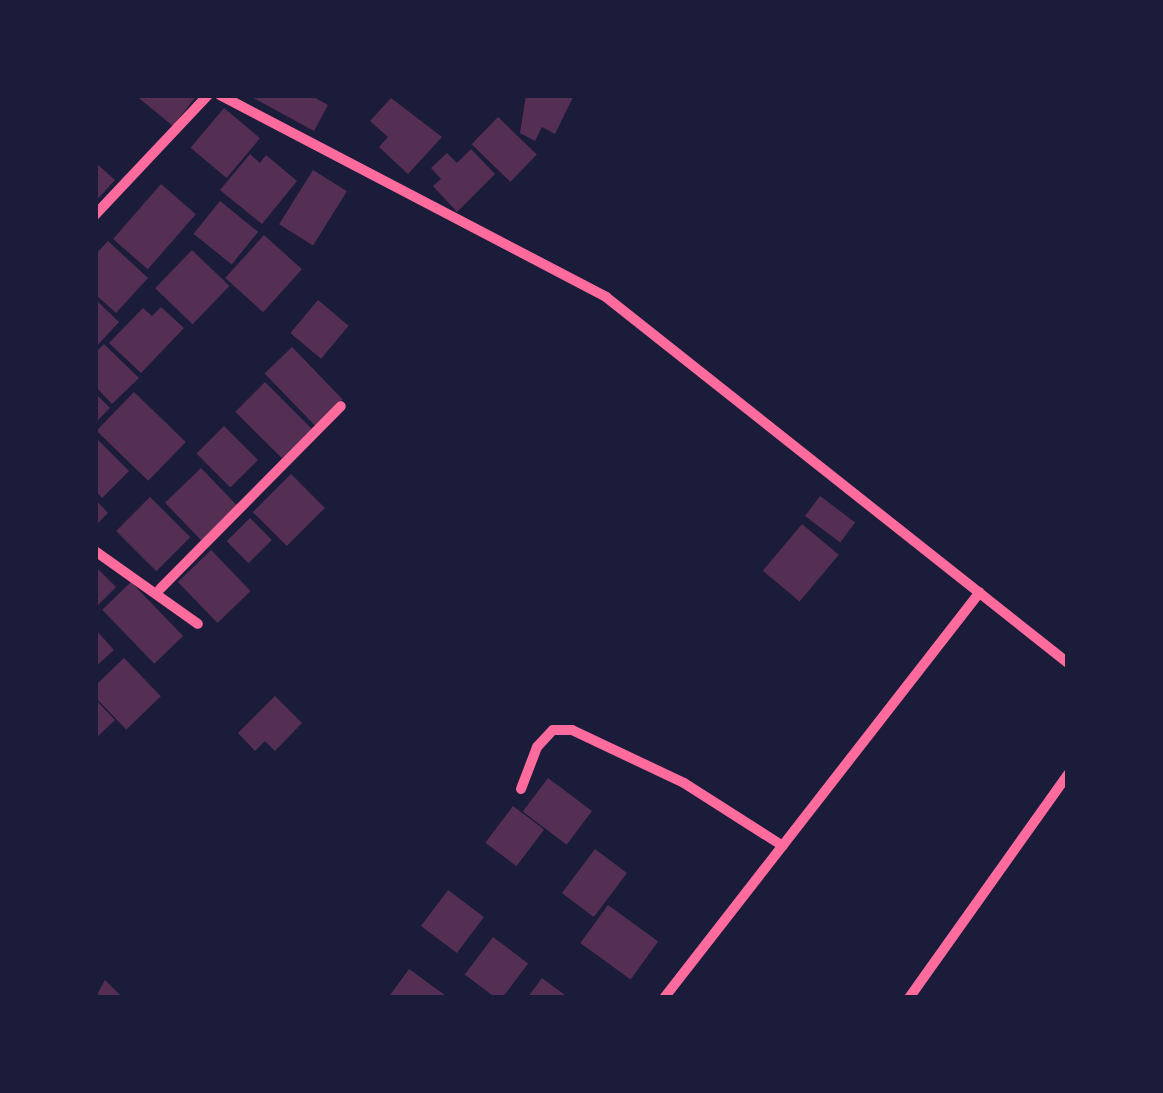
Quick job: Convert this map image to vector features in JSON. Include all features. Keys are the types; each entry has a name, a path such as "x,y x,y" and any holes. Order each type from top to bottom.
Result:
{"street":[{"path":"95,215 208,95"},
{"path":"220,95 606,297 1068,664"},
{"path":"160,589 342,406"},
{"path":"95,551 160,589 198,624"},
{"path":"664,998 980,592"},
{"path":"522,789 537,747 552,730 572,730 684,783 783,846"},
{"path":"909,998 1068,774"}],"building":[{"path":"135,95 197,95 173,126"},
{"path":"248,95 310,95 328,105 314,131"},
{"path":"526,95 574,95 555,134 542,127 535,141 520,133"},
{"path":"391,98 442,137 408,174 379,147 388,137 370,121"},
{"path":"224,108 260,138 227,178 191,148"},
{"path":"498,117 537,155 510,182 472,144"},
{"path":"471,149 495,174 457,212 433,186 441,179 431,168 447,153 457,163"},
{"path":"250,154 260,163 266,155 297,181 262,224 220,190"},
{"path":"95,162 115,180 95,202"},
{"path":"313,170 347,191 313,245 279,224"},
{"path":"161,184 196,214 148,269 113,239"},
{"path":"220,201 258,232 232,264 194,234"},
{"path":"264,235 302,269 263,312 225,278"},
{"path":"108,241 148,278 116,313 95,294 95,255"},
{"path":"192,250 229,286 193,324 155,288"},
{"path":"95,299 119,322 95,348"},
{"path":"318,300 349,326 321,359 290,333"},
{"path":"161,307 184,328 141,373 109,343 143,308 152,316"},
{"path":"104,344 139,378 112,404 95,386 95,353"},
{"path":"292,347 343,400 315,426 265,373"},
{"path":"265,382 312,429 282,458 235,412"},
{"path":"134,392 186,442 148,481 96,431"},
{"path":"95,393 110,408 95,423"},
{"path":"224,426 258,460 230,488 196,454"},
{"path":"95,437 129,471 102,498 95,490"},
{"path":"201,468 237,505 201,540 165,503"},
{"path":"291,474 325,508 287,546 253,512"},
{"path":"820,496 855,522 840,542 805,516"},
{"path":"150,497 190,537 156,571 116,531"},
{"path":"95,499 108,513 95,526"},
{"path":"250,518 272,540 249,563 227,541"},
{"path":"802,524 839,555 800,602 763,571"},
{"path":"211,550 251,591 218,623 178,582"},
{"path":"95,566 116,587 95,608"},
{"path":"131,582 183,636 154,664 102,610"},
{"path":"95,629 114,650 95,667"},
{"path":"124,658 161,696 126,729 95,697 95,686"},
{"path":"275,696 302,723 275,751 265,741 255,751 238,733"},
{"path":"95,699 115,720 95,739"},
{"path":"548,778 592,811 567,845 523,812"},
{"path":"513,806 544,829 516,866 485,843"},
{"path":"595,849 627,873 594,917 562,893"},
{"path":"448,890 484,917 457,953 421,926"},
{"path":"608,905 658,941 631,979 580,943"},
{"path":"493,937 528,963 502,998 496,998 465,975"},
{"path":"409,969 449,998 388,998"},
{"path":"542,978 569,998 527,998"},
{"path":"105,980 123,998 95,998"}]}
